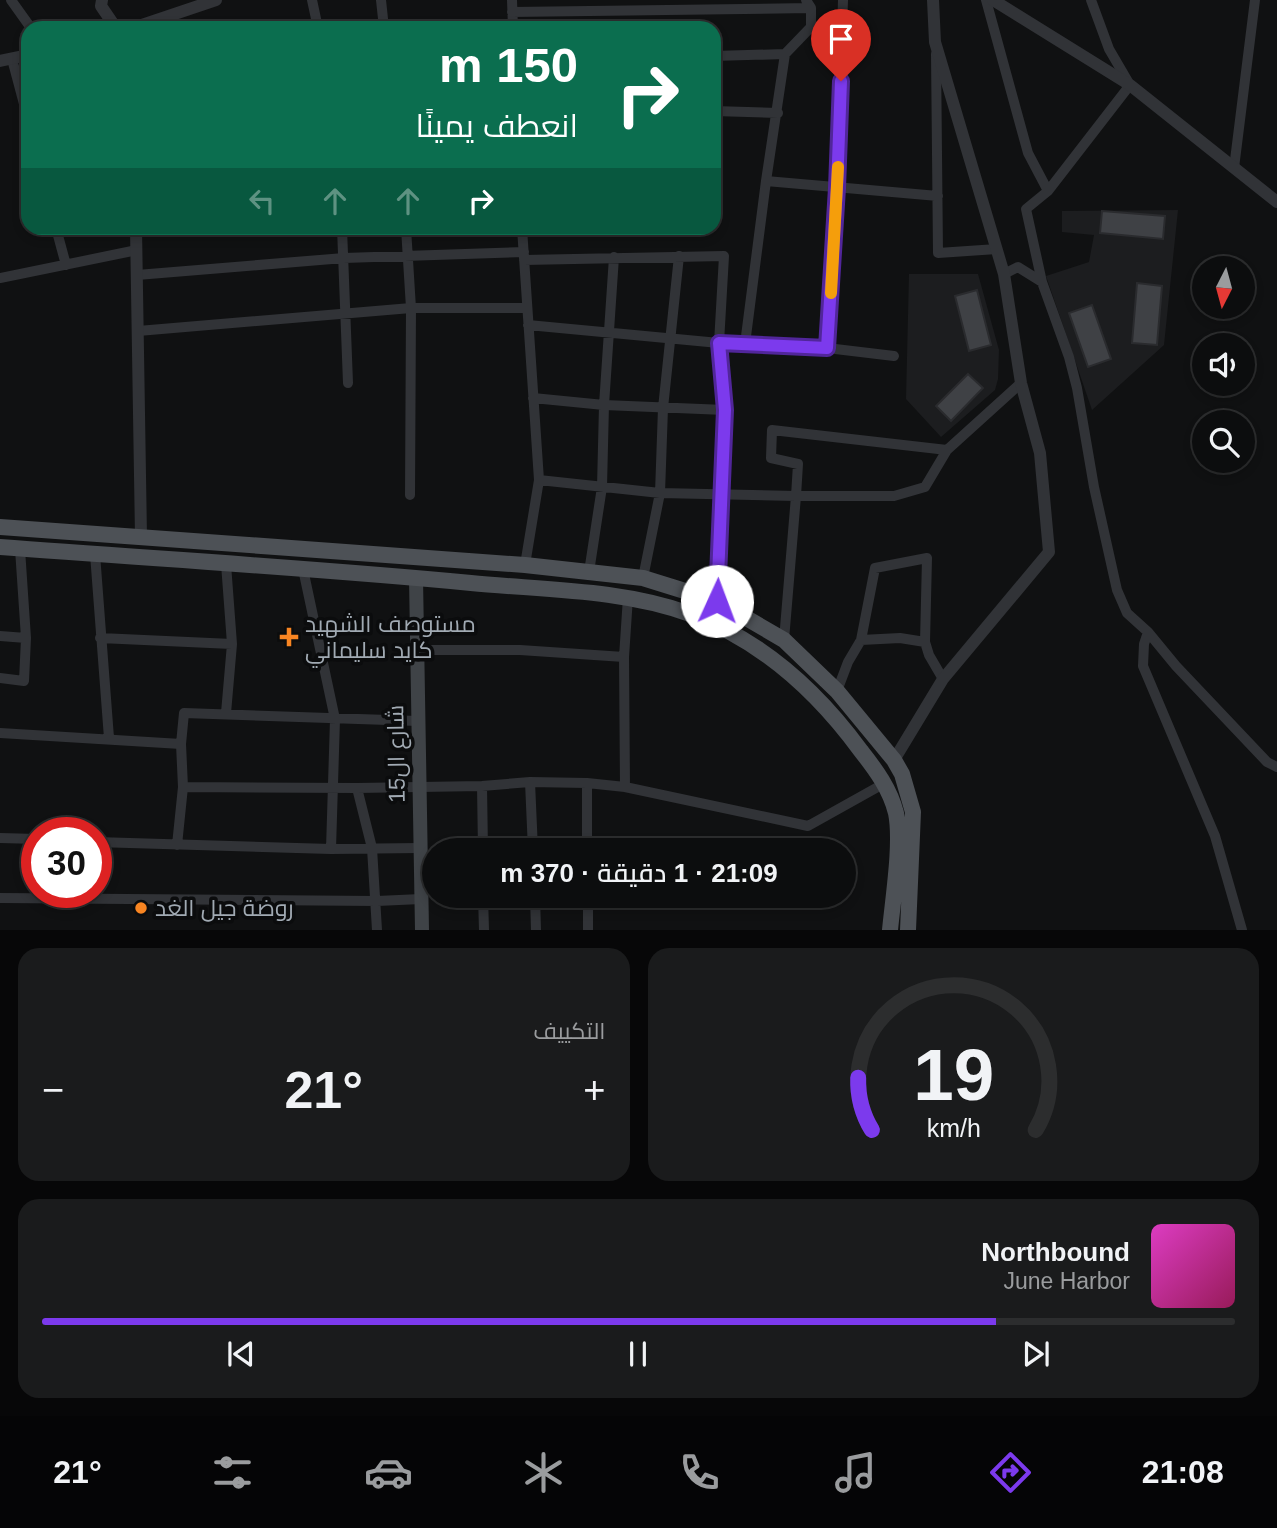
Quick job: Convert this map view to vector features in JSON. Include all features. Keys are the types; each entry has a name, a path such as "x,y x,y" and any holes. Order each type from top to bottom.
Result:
{"main road":[{"path":"0,527 525,565 643,578 717,601 784,640 837,691 894,760 902,774 913,813 908,929"},
{"path":"0,547 303,569 628,597 690,614 743,638 794,675 841,723 885,783 896,815 897,857 890,929"},
{"name":"شارع ال15","path":"416,578 422,929"}],"street":[{"path":"11,0 26,21"},
{"path":"102,0 101,6 111,21"},
{"path":"154,21 216,0"},
{"path":"312,0 316,21"},
{"path":"381,0 383,21"},
{"path":"512,0 513,21"},
{"path":"827,348 837,188 843,0"},
{"path":"933,0 938,253 997,249"},
{"path":"986,0 1028,153 1048,191"},
{"path":"993,0 1130,85 1277,202"},
{"path":"1091,0 1109,50 1130,85"},
{"path":"1234,167 1255,0"},
{"path":"512,12 809,4 811,27 785,54 745,344"},
{"path":"894,760 943,679 1049,552 1040,453 1021,383 1004,274 935,42"},
{"path":"721,56 785,54"},
{"path":"6,60 21,100"},
{"path":"1130,85 1048,191 1026,209 1042,282 1069,357 1077,388 1094,487 1117,590 1127,613 1148,632 1176,666 1267,762 1277,766"},
{"path":"721,111 778,113"},
{"path":"766,181 938,196"},
{"path":"58,235 66,265"},
{"path":"136,235 141,537"},
{"path":"342,235 348,383"},
{"path":"406,235 411,308 410,495"},
{"path":"522,235 539,480 525,565"},
{"path":"0,278 136,250"},
{"path":"137,275 344,258 724,256 719,343 725,410 717,601"},
{"path":"589,572 602,487 604,405 614,257"},
{"path":"643,578 660,493 663,408 679,257"},
{"path":"1004,274 1018,267 1042,282"},
{"path":"138,331 411,308 527,309"},
{"path":"528,325 719,343 827,348 894,356"},
{"path":"539,480 660,493 894,496 925,487 947,450 1021,383"},
{"path":"533,398 604,405 725,410"},
{"path":"784,640 798,464 771,458 772,430 947,450"},
{"path":"0,678 24,681 26,639 20,549"},
{"path":"95,554 109,738"},
{"path":"837,691 848,662 861,640 876,568 926,558 925,642 943,679"},
{"path":"226,564 232,644 226,713"},
{"path":"303,569 335,719 331,849"},
{"path":"625,786 624,657 628,597"},
{"path":"1148,632 1144,644 1143,666 1215,836 1242,929"},
{"path":"0,636 26,639"},
{"path":"100,638 232,644"},
{"path":"861,640 900,638 925,642"},
{"path":"417,650 520,650 624,657"},
{"path":"177,845 183,787 181,744 184,713 418,721"},
{"path":"0,733 181,744"},
{"path":"183,787 357,788 482,786 530,782 587,783 625,786 808,826 885,783"},
{"path":"530,782 532,838"},
{"path":"587,783 587,838"},
{"path":"482,786 483,838"},
{"path":"357,788 372,848 377,929"},
{"path":"0,838 21,839"},
{"path":"112,843 331,849 421,848"},
{"path":"0,898 377,901 421,899"},
{"path":"483,908 484,929"},
{"path":"535,908 536,929"},
{"path":"588,908 588,929"}],"shaded area":[{"path":"1178,210 1164,345 1092,410 1046,276 1089,262 1094,235 1062,232 1062,211"},
{"path":"909,274 978,274 999,350 995,390 941,437 906,399"}],"building":[{"path":"1102,211 1165,216 1163,239 1100,233"},
{"path":"1137,283 1162,286 1157,345 1132,343"},
{"path":"977,290 991,345 969,351 955,296"},
{"path":"1092,305 1111,359 1088,367 1069,313"},
{"path":"968,374 983,388 951,421 936,406"}],"slow traffic":[{"path":"831,293 838,167"}],"place":[{"name":"مستوصف الشهيد كايد سليماني","path":"289,637"},
{"name":"روضة جيل الغد","path":"141,908"}],"route":[{"path":"717,601 725,410 719,343 827,348 841,81"}]}
